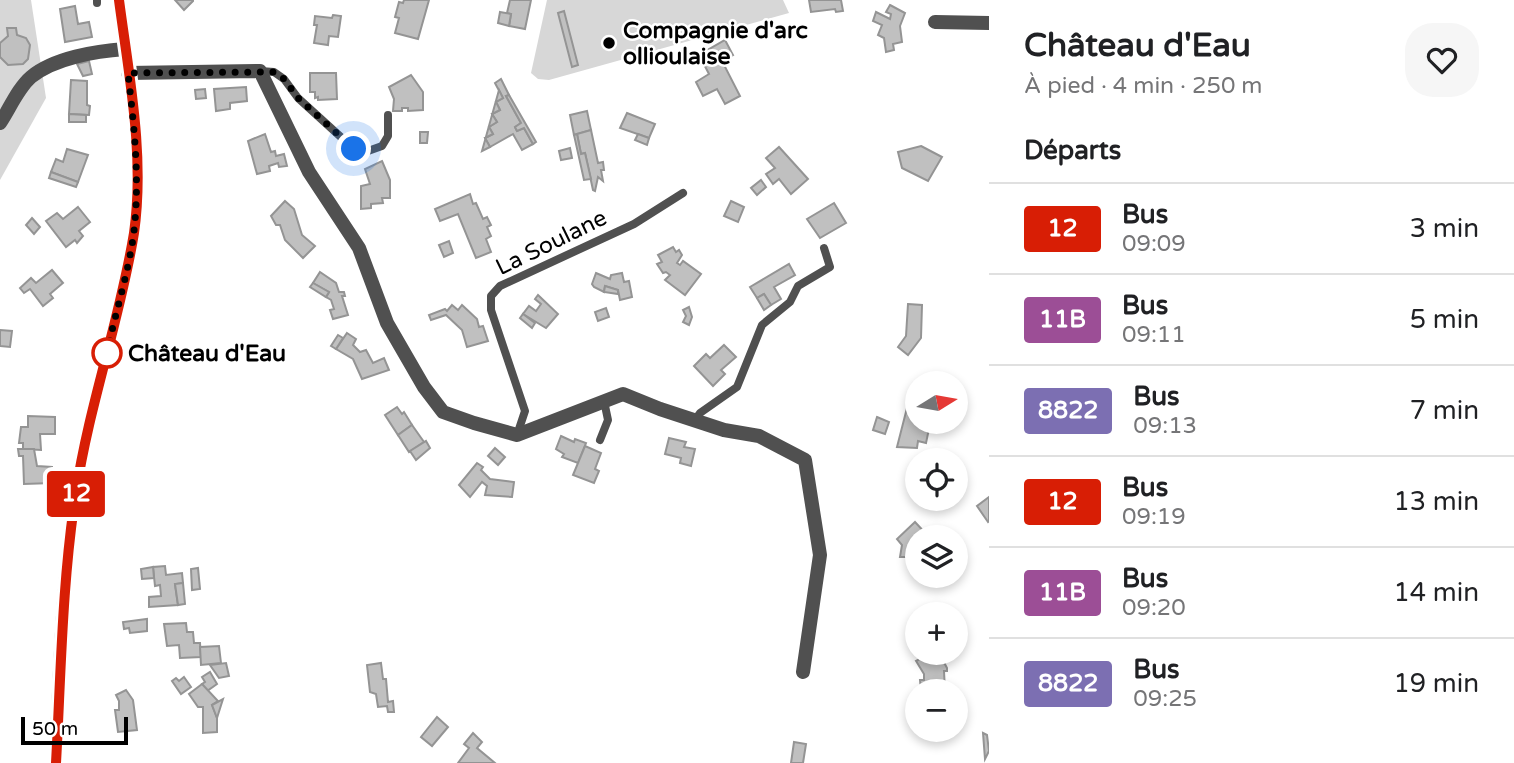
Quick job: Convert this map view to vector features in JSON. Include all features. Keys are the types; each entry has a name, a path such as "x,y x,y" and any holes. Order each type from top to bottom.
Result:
{"main road":[{"path":"56,763 63,611 76,494 83,448 134,233 137,156 119,0"}],"street":[{"path":"935,22 989,23"},
{"path":"0,124 29,78 39,72 78,57 125,50"},
{"path":"128,73 260,71 309,172 359,248 387,323 424,387 443,412 516,435 623,394 724,429 759,436 805,460 820,555 803,672"}],"lane":[{"path":"260,71 274,72 284,79 298,98 354,149 368,151 382,146 388,136 388,115"},
{"name":"La Soulane","path":"516,435 525,411 491,310 491,296 500,286 634,224 683,192"},
{"path":"695,420 700,413 737,387 762,325 790,302 798,286 830,267 824,248"},
{"path":"600,440 608,420 604,401"}],"shaded area":[{"path":"0,0 31,0 46,98 0,180"},
{"name":"Compagnie d'arc ollioulaise","path":"547,0 783,0 789,13 549,80 538,79 531,73"}],"building":[{"path":"175,0 193,0 193,1 184,10"},
{"path":"404,0 429,0 418,39 395,33 399,2 403,3"},
{"path":"510,0 531,0 525,29 509,26 511,14 507,13"},
{"path":"809,0 841,0 843,11 836,12 835,9 811,12"},
{"path":"890,5 905,13 900,26 902,42 893,44 894,50 886,52 884,38 878,35 882,25 873,21 876,12 890,19 891,14 886,12"},
{"path":"75,6 78,24 89,22 92,37 65,42 60,9"},
{"path":"564,11 578,65 572,67 558,13"},
{"path":"500,12 511,14 509,26 498,23"},
{"path":"333,15 341,16 338,37 329,36 328,45 314,43 317,25 314,25 315,16 332,18"},
{"path":"7,28 16,28 17,35 26,38 30,45 28,59 23,64 8,65 0,57 0,43 8,36"},
{"path":"725,40 733,55 722,61 740,96 725,104 717,89 703,96 696,82 709,74 699,55"},
{"path":"89,61 92,74 83,76 77,64"},
{"path":"310,73 336,73 337,99 315,98 315,92 310,92"},
{"path":"411,75 423,92 423,110 408,111 408,108 402,108 402,111 393,111 394,99 389,87"},
{"path":"501,79 509,95 506,96 521,123 515,127 517,131 524,128 533,144 522,150 513,134 490,147 485,138 493,134 489,127 497,122 492,114 500,110 496,102 503,98 495,83"},
{"path":"71,80 87,81 89,115 69,114"},
{"path":"246,87 247,101 230,103 230,109 216,111 214,89"},
{"path":"205,89 206,98 196,99 195,90"},
{"path":"499,90 503,98 496,102 500,110 492,114"},
{"path":"509,95 536,142 533,144 524,128 517,131 515,127 521,123 506,96"},
{"path":"587,111 591,130 574,135 570,115"},
{"path":"627,113 655,124 649,138 620,128"},
{"path":"69,114 86,115 86,122 69,122"},
{"path":"492,114 497,122 489,127 493,134 486,138"},
{"path":"591,130 598,163 603,162 604,170 601,170 603,181 598,177 595,191 585,153 581,154 577,134"},
{"path":"420,132 428,132 427,143 420,143"},
{"path":"265,134 271,152 275,151 276,156 284,154 287,166 279,167 278,163 269,166 270,171 257,174 248,141"},
{"path":"577,134 581,154 585,153 591,179 584,180 574,135"},
{"path":"638,134 649,138 647,145 635,140"},
{"path":"485,139 490,147 482,151"},
{"path":"921,146 942,157 928,181 902,168 898,152"},
{"path":"779,147 808,179 791,194 779,179 773,184 766,174 775,168 766,158"},
{"path":"570,148 572,158 561,160 559,151"},
{"path":"67,149 88,155 78,182 51,172 56,159 63,162"},
{"path":"382,161 390,180 390,198 382,198 383,203 371,204 371,208 361,209 361,186 370,184 365,169"},
{"path":"51,172 78,182 76,187 49,178"},
{"path":"761,180 766,187 757,195 751,188"},
{"path":"470,194 483,219 487,217 491,225 487,227 491,236 486,239 491,252 476,258 458,214 440,221 435,209"},
{"path":"285,201 294,209 302,235 315,246 303,258 285,240 280,225 276,225 271,216"},
{"path":"731,201 744,207 738,222 724,216"},
{"path":"834,203 846,223 820,238 807,219"},
{"path":"78,207 90,222 79,231 83,236 77,243 75,240 66,247 46,221 57,213 63,219"},
{"path":"32,218 40,227 34,234 26,225"},
{"path":"449,241 453,253 444,257 439,245"},
{"path":"673,247 682,255 677,263 680,265 683,261 701,274 685,295 665,280 670,275 663,273 657,264 662,262 658,255"},
{"path":"789,264 795,275 774,287 781,299 771,305 764,294 757,298 750,287"},
{"path":"52,270 63,283 50,294 53,298 43,306 30,289 24,293 20,288 31,278 36,283"},
{"path":"320,272 336,283 339,292 344,292 345,296 342,296 348,315 333,319 330,310 334,309 331,300 326,297 329,292 313,283"},
{"path":"596,273 610,279 611,275 622,273 624,282 629,281 632,297 620,300 618,290 605,286 604,292 594,287 592,284"},
{"path":"313,283 329,292 326,297 310,287"},
{"path":"605,286 618,290 618,294 604,292"},
{"path":"764,294 771,305 764,310 757,298"},
{"path":"538,295 558,314 546,328 523,314 529,306 536,311 541,304 535,299"},
{"path":"908,304 922,305 921,338 908,355 898,347 906,336"},
{"path":"452,305 458,310 462,305 477,319 479,327 483,326 488,341 467,347 462,330 446,315 431,320 429,315 445,309 447,311"},
{"path":"689,307 692,317 689,325 683,322 686,316 683,310"},
{"path":"606,308 609,317 598,321 595,312"},
{"path":"523,314 535,323 532,328 520,318"},
{"path":"0,330 12,331 10,347 0,346"},
{"path":"347,333 356,339 353,345 360,352 366,350 373,363 384,358 389,370 362,379 353,359 336,349"},
{"path":"338,335 343,338 336,349 331,346"},
{"path":"724,345 736,357 721,370 725,374 713,386 694,366 706,354 710,358"},
{"path":"397,407 402,414 404,412 412,425 398,435 385,415"},
{"path":"28,416 55,417 55,434 40,434 41,450 23,449 23,443 19,443 21,427 28,427"},
{"path":"905,416 905,434 928,434 926,443 918,441 917,448 897,447"},
{"path":"877,417 889,422 885,434 873,430"},
{"path":"412,425 424,442 409,452 398,435"},
{"path":"561,436 574,442 575,439 586,443 578,463 562,457 564,454 556,449"},
{"path":"669,438 686,442 684,447 695,449 691,466 680,463 681,458 665,454"},
{"path":"426,441 430,448 416,460 410,451"},
{"path":"585,446 601,453 595,469 599,471 594,483 573,475"},
{"path":"495,448 505,457 498,465 488,456"},
{"path":"18,449 34,449 37,466 52,467 52,483 24,484 23,456 19,456"},
{"path":"477,463 483,467 481,470 490,479 514,482 512,497 485,495 487,486 482,482 470,497 459,485"},
{"path":"989,497 989,521 988,522 977,506"},
{"path":"905,531 905,557 900,557 902,545 897,539"},
{"path":"165,566 166,575 182,573 183,583 175,584 178,605 149,607 149,597 161,596 160,585 155,586 153,567"},
{"path":"153,567 154,578 142,579 141,569"},
{"path":"198,568 200,589 192,590 191,569"},
{"path":"183,583 185,604 178,605 175,584"},
{"path":"147,619 147,631 130,633 129,628 124,629 123,622"},
{"path":"186,623 187,632 193,632 194,643 200,643 201,657 180,658 179,645 167,646 164,624"},
{"path":"219,646 221,663 201,665 200,647"},
{"path":"226,663 229,676 219,678 210,665"},
{"path":"381,663 388,702 393,701 394,712 388,712 387,706 378,707 376,694 370,692 367,665"},
{"path":"918,665 945,665 947,668 947,671 944,671 944,679 924,679"},
{"path":"210,672 217,684 207,691 202,684 205,682 202,677"},
{"path":"184,677 191,687 181,694 172,681 176,678 179,681"},
{"path":"202,684 218,701 212,705 217,718 217,732 203,733 203,707 198,707 189,694"},
{"path":"126,690 133,700 137,730 118,732 115,710 119,710 119,701 116,695"},
{"path":"223,699 217,718 212,705"},
{"path":"437,717 448,727 432,746 421,737"},
{"path":"473,733 482,742 477,748 495,763 458,763 469,748 464,744"},
{"path":"983,733 987,735 989,751 985,759"},
{"path":"794,742 806,744 803,763 791,763"}],"bus line":[{"name":"12","path":"56,763 63,611 76,494 83,448 134,233 137,156 119,0"}],"place":[{"name":"Compagnie d'arc ollioulaise","path":"609,43"},
{"name":"Château d'Eau","path":"107,353"}],"route":[{"path":"107,353 134,233 137,156 128,73 274,72 354,149"}]}
